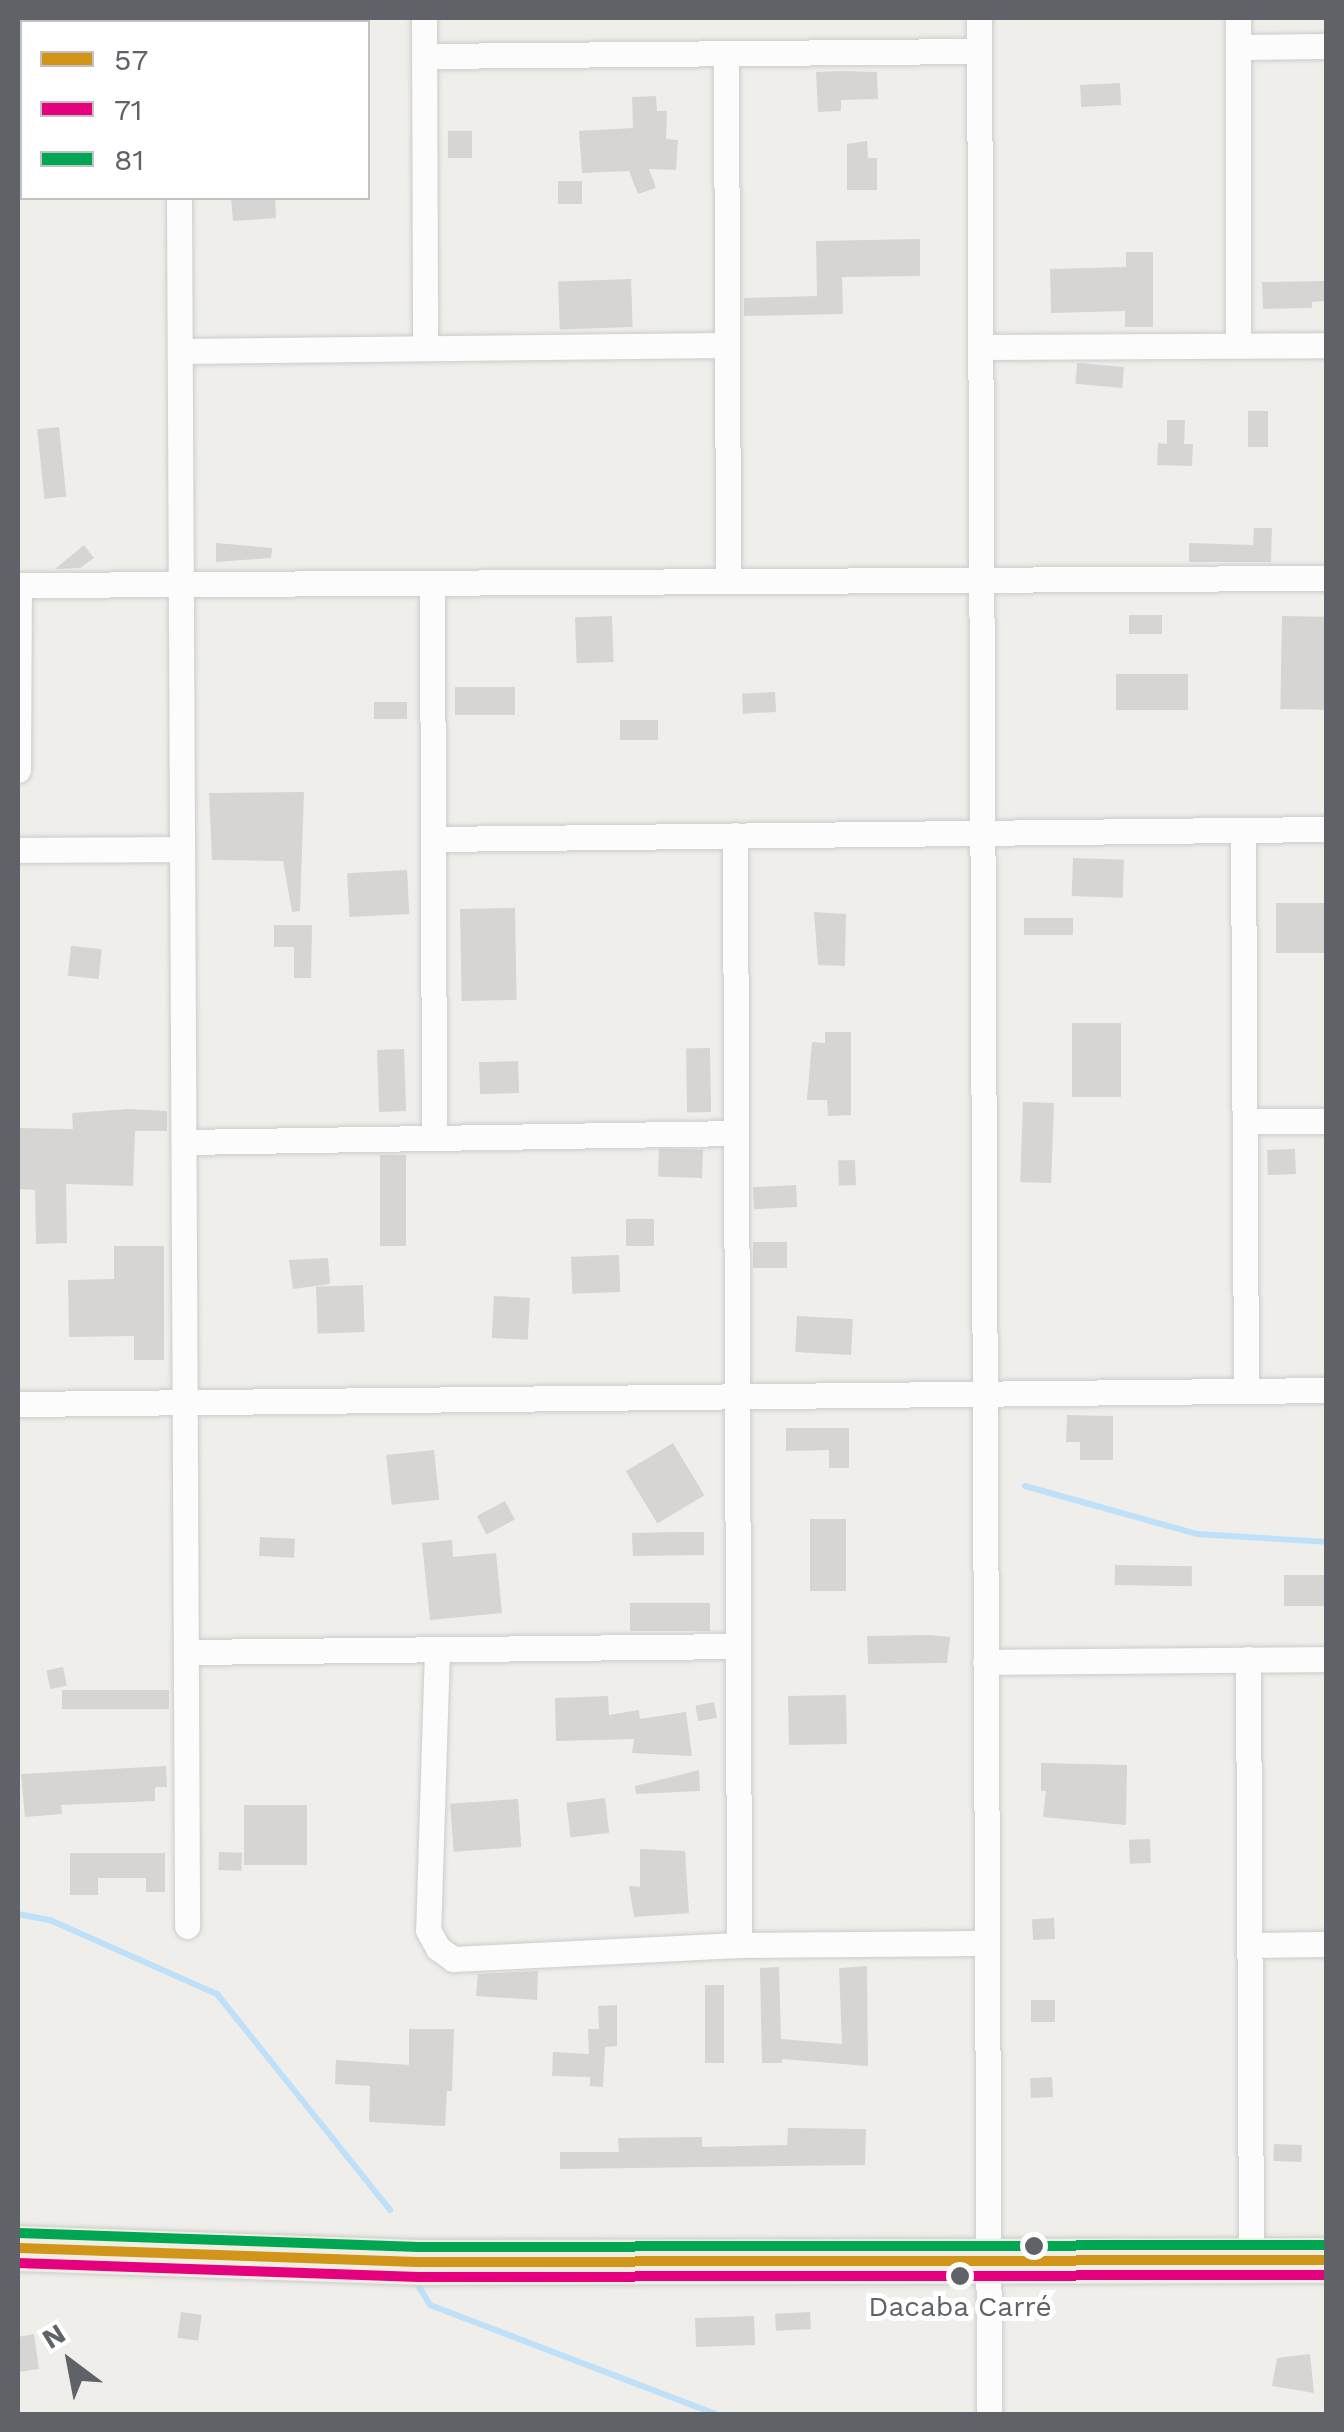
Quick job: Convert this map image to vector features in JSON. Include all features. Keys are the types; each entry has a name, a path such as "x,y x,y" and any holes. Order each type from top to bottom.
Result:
{"highway":[{"path":"18,2248 419,2262 1326,2260"}],"street":[{"path":"424,18 425,348"},
{"path":"979,18 989,2414"},
{"path":"1238,18 1238,345"},
{"path":"1238,47 1326,46"},
{"path":"424,56 980,50"},
{"path":"726,53 728,581"},
{"path":"180,200 187,1926"},
{"path":"980,348 1326,344"},
{"path":"180,351 727,345"},
{"path":"18,770 18,585 1326,578"},
{"path":"432,583 434,1136"},
{"path":"1243,830 1246,1391"},
{"path":"433,838 1326,830"},
{"path":"734,836 739,1945"},
{"path":"18,850 182,849"},
{"path":"1245,1121 1326,1121"},
{"path":"184,1142 736,1132"},
{"path":"18,1404 1326,1390"},
{"path":"186,1652 738,1646"},
{"path":"436,1649 428,1930 438,1948 454,1959 739,1945 986,1943"},
{"path":"985,1662 1326,1658"},
{"path":"1248,1659 1251,2261"},
{"path":"1250,1945 1326,1944"}],"building":[{"path":"816,72 877,72 878,99 841,100 841,111 818,112"},
{"path":"1120,83 1121,105 1081,107 1080,85"},
{"path":"656,96 657,111 667,111 666,139 678,140 676,170 649,169 656,188 638,194 629,171 582,173 579,131 633,128 632,97"},
{"path":"448,131 472,131 472,158 448,158"},
{"path":"867,141 868,158 877,158 877,190 847,190 847,144"},
{"path":"558,181 582,181 582,204 558,204"},
{"path":"231,200 275,200 276,218 233,221"},
{"path":"920,239 920,276 842,277 843,314 744,316 744,298 817,296 816,241"},
{"path":"1126,252 1153,252 1153,327 1125,327 1125,311 1051,313 1050,269 1126,267"},
{"path":"631,279 633,327 560,330 558,282"},
{"path":"1326,281 1326,301 1312,302 1312,308 1263,309 1262,282"},
{"path":"1077,363 1124,367 1122,388 1075,384"},
{"path":"1248,411 1268,411 1268,447 1248,447"},
{"path":"1167,420 1185,420 1184,444 1193,444 1192,466 1157,465 1158,443 1167,444"},
{"path":"59,427 66,497 44,499 37,429"},
{"path":"1254,528 1272,528 1271,562 1189,562 1189,543 1253,545"},
{"path":"216,543 272,548 271,558 216,562"},
{"path":"84,545 94,558 80,568 55,569"},
{"path":"1129,615 1162,615 1162,634 1129,634"},
{"path":"612,616 614,662 577,663 575,617"},
{"path":"1282,616 1326,617 1324,710 1280,709"},
{"path":"1116,674 1188,674 1188,710 1116,710"},
{"path":"455,687 515,687 515,715 455,715"},
{"path":"775,692 776,712 743,714 742,694"},
{"path":"374,702 407,702 407,719 374,719"},
{"path":"620,720 658,720 658,740 620,740"},
{"path":"304,792 300,911 292,912 283,861 212,860 209,793"},
{"path":"1073,858 1124,860 1123,898 1072,896"},
{"path":"407,870 409,914 349,917 347,873"},
{"path":"1276,903 1326,903 1326,953 1276,953"},
{"path":"515,908 517,1000 462,1001 460,909"},
{"path":"814,912 846,914 845,966 818,965"},
{"path":"1024,918 1073,918 1073,935 1024,935"},
{"path":"274,925 312,925 311,978 294,978 294,947 274,947"},
{"path":"71,946 102,949 99,979 68,976"},
{"path":"1072,1023 1121,1023 1121,1097 1072,1097"},
{"path":"825,1032 851,1032 851,1115 828,1116 827,1100 807,1100 812,1042 825,1043"},
{"path":"686,1048 710,1048 711,1112 687,1112"},
{"path":"404,1049 406,1111 379,1112 377,1050"},
{"path":"518,1061 519,1093 480,1094 479,1062"},
{"path":"1023,1102 1054,1103 1051,1183 1020,1182"},
{"path":"167,1111 167,1131 135,1131 133,1186 66,1184 67,1243 36,1244 35,1190 18,1189 18,1128 73,1129 72,1113"},
{"path":"659,1148 703,1150 702,1178 658,1176"},
{"path":"1295,1149 1296,1174 1268,1175 1267,1150"},
{"path":"380,1155 406,1155 406,1246 380,1246"},
{"path":"855,1160 856,1185 839,1186 838,1161"},
{"path":"796,1185 797,1207 754,1209 753,1187"},
{"path":"626,1219 654,1219 654,1246 626,1246"},
{"path":"753,1242 787,1242 787,1268 753,1268"},
{"path":"114,1246 164,1246 164,1360 134,1360 134,1336 69,1337 68,1280 114,1279"},
{"path":"619,1255 620,1292 572,1294 571,1257"},
{"path":"328,1258 330,1284 293,1289 289,1260"},
{"path":"363,1285 365,1332 318,1334 316,1287"},
{"path":"494,1296 530,1298 528,1340 492,1338"},
{"path":"797,1316 853,1319 851,1355 795,1352"},
{"path":"1067,1415 1113,1416 1113,1460 1080,1460 1080,1442 1066,1442"},
{"path":"786,1428 849,1428 849,1468 829,1468 829,1450 786,1451"},
{"path":"673,1443 704,1495 657,1524 626,1471"},
{"path":"434,1450 439,1500 391,1505 386,1455"},
{"path":"505,1501 515,1520 487,1535 477,1516"},
{"path":"810,1519 846,1519 846,1591 810,1591"},
{"path":"704,1532 704,1555 633,1556 632,1533"},
{"path":"260,1537 295,1539 294,1558 259,1556"},
{"path":"452,1540 453,1557 496,1553 502,1613 430,1620 422,1543"},
{"path":"1115,1565 1192,1566 1192,1586 1115,1585"},
{"path":"1284,1575 1326,1575 1326,1606 1284,1606"},
{"path":"630,1603 710,1603 710,1631 630,1631"},
{"path":"867,1636 950,1637 947,1663 868,1664"},
{"path":"63,1667 67,1686 50,1689 46,1671"},
{"path":"62,1690 169,1690 169,1709 62,1709"},
{"path":"846,1695 847,1744 789,1745 788,1696"},
{"path":"608,1696 609,1715 639,1710 640,1719 686,1712 692,1756 632,1753 634,1739 556,1741 555,1698"},
{"path":"714,1702 717,1718 698,1721 695,1706"},
{"path":"1041,1763 1127,1765 1126,1825 1043,1817 1046,1791 1041,1791"},
{"path":"166,1766 167,1787 155,1787 155,1801 61,1805 62,1814 25,1817 21,1774"},
{"path":"699,1770 700,1791 636,1794 635,1786"},
{"path":"605,1798 609,1833 571,1837 566,1803"},
{"path":"518,1799 521,1847 454,1852 450,1804"},
{"path":"244,1805 307,1805 307,1865 244,1865"},
{"path":"1150,1839 1151,1863 1130,1864 1129,1840"},
{"path":"640,1849 685,1851 689,1913 634,1917 629,1886 640,1887"},
{"path":"219,1852 242,1853 241,1871 218,1870"},
{"path":"70,1853 165,1853 165,1892 146,1892 146,1878 98,1878 98,1895 70,1895"},
{"path":"1054,1918 1055,1939 1033,1940 1032,1919"},
{"path":"867,1966 868,2066 782,2059 782,2063 762,2063 760,1968 779,1967 781,2039 842,2044 839,1968"},
{"path":"538,1971 537,2000 476,1996 478,1974"},
{"path":"705,1985 724,1985 724,2063 705,2063"},
{"path":"1031,2000 1055,2000 1055,2022 1031,2022"},
{"path":"617,2005 617,2046 605,2047 603,2087 590,2086 590,2077 552,2076 553,2052 589,2054 588,2029 599,2029 598,2006"},
{"path":"409,2029 454,2029 452,2091 447,2091 445,2126 369,2122 370,2086 335,2084 336,2060 409,2065"},
{"path":"1052,2077 1053,2097 1031,2098 1030,2078"},
{"path":"788,2128 866,2129 865,2165 560,2169 560,2152 619,2152 618,2138 702,2137 702,2147 787,2145"},
{"path":"1274,2144 1302,2145 1301,2162 1273,2161"},
{"path":"181,2312 202,2315 198,2341 177,2338"},
{"path":"810,2312 811,2329 776,2331 775,2314"},
{"path":"754,2316 755,2345 696,2347 695,2318"},
{"path":"34,2334 39,2369 18,2372 18,2337"},
{"path":"1310,2354 1314,2393 1272,2386 1277,2358"}],"waterway":[{"path":"1025,1486 1197,1534 1326,1542"},
{"path":"18,1914 50,1920 217,1994 390,2210"},
{"path":"414,2279 430,2305 716,2414"}],"transit line":[{"name":"81","path":"19,2233 419,2247 1326,2245"},
{"name":"57","path":"18,2248 419,2262 1326,2260"},
{"name":"71","path":"18,2263 419,2277 1326,2275"}],"place":[{"name":"Dacaba Carré","path":"960,2276"}]}
